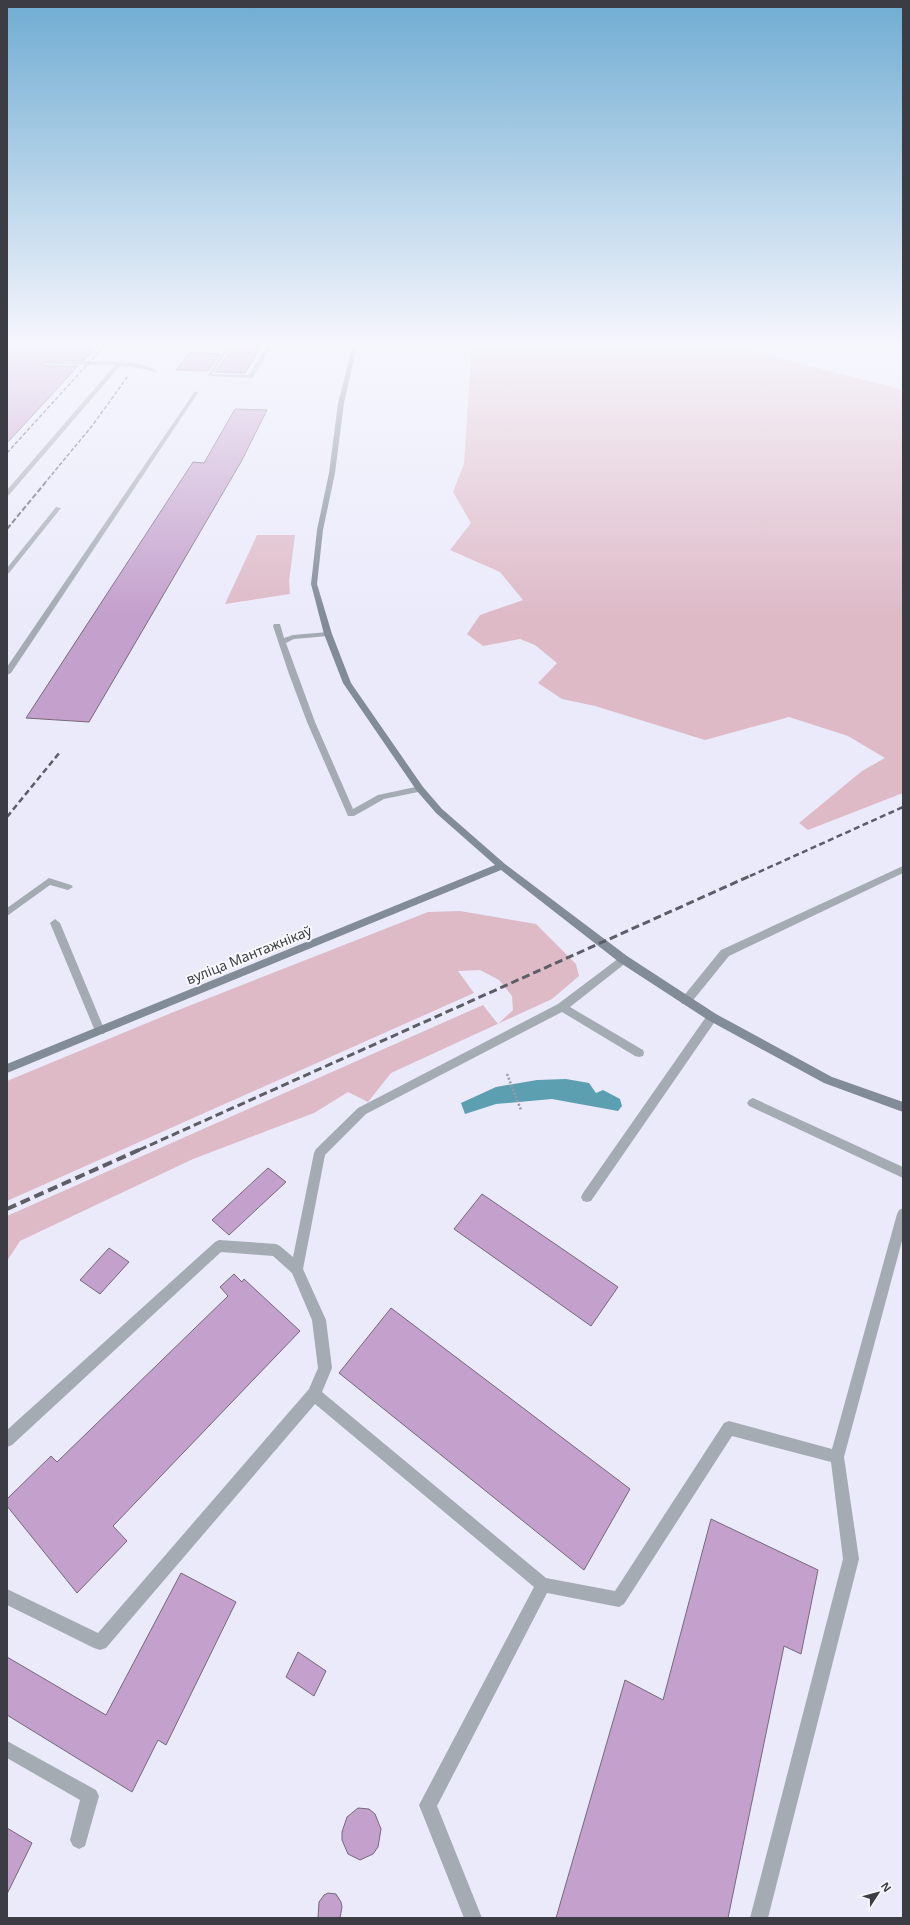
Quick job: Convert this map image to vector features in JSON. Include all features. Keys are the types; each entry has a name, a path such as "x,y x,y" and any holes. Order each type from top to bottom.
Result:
{"street":[{"path":"337,435 332,473 320,530 314,584 328,634 347,683 420,789 439,811 502,866 623,959 686,1001 712,1017 828,1080 903,1107"},
{"name":"вуліца Мантажнікаў","path":"7,1069 502,866"}],"lane":[{"path":"7,494 58,435"},
{"path":"7,673 167,435"},
{"path":"7,572 58,508"},
{"path":"277,626 294,680 321,747 351,814 381,797 420,789"},
{"path":"282,642 293,637 328,634"},
{"path":"686,1001 725,953 903,869"},
{"path":"7,913 49,881 68,887"},
{"path":"55,923 100,1030"},
{"path":"297,1269 320,1153 362,1111 562,1007 623,959"},
{"path":"562,1007 639,1053"},
{"path":"587,1197 712,1017"},
{"path":"753,1104 903,1173"},
{"path":"759,1918 851,1559 837,1457 903,1214"},
{"path":"7,1440 219,1246 276,1250 297,1269 319,1320 325,1368 314,1394 100,1642 7,1597"},
{"path":"314,1394 543,1585 619,1600 729,1428 837,1457"},
{"path":"473,1918 428,1805 543,1585"},
{"path":"7,1749 90,1796 79,1840"}],"path":[{"path":"507,1074 521,1110"}],"shaded area":[{"path":"466,435 903,435 903,793 808,830 799,823 862,771 885,758 848,736 789,717 705,740 595,706 562,699 538,683 557,663 535,645 520,639 483,646 467,634 480,615 523,600 500,572 450,550 471,523 453,492 464,464"},
{"path":"257,535 295,535 289,581 290,594 225,604"},
{"path":"460,911 536,924 576,964 579,976 552,999 498,1024 513,1010 512,996 499,980 480,970 458,971 474,993 7,1201 7,1081 176,1011 428,912"},
{"path":"483,1005 498,1024 391,1073 368,1102 348,1092 314,1113 193,1159 20,1241 7,1261 7,1216"}],"water":[{"path":"566,1079 589,1083 596,1093 603,1090 620,1099 622,1106 618,1111 552,1099 496,1104 465,1114 461,1103 496,1087 537,1080"}],"building":[{"path":"7,435 15,435 7,443"},
{"path":"220,435 255,435 241,462 89,722 26,718 193,462 204,463"},
{"path":"268,1168 286,1182 229,1235 212,1220"},
{"path":"482,1194 618,1287 591,1326 454,1229"},
{"path":"109,1248 129,1262 100,1294 80,1280"},
{"path":"234,1274 242,1282 244,1279 300,1331 113,1526 127,1541 77,1593 7,1506 7,1499 51,1456 57,1462 228,1296 220,1287"},
{"path":"391,1308 630,1489 584,1570 339,1373"},
{"path":"711,1519 818,1570 801,1654 784,1646 728,1918 556,1918 625,1680 663,1700"},
{"path":"181,1573 236,1602 166,1745 158,1740 132,1792 7,1715 7,1657 106,1715"},
{"path":"298,1652 326,1671 314,1696 286,1677"},
{"path":"358,1808 369,1809 375,1814 381,1829 378,1847 373,1854 360,1860 348,1854 342,1840 342,1832 347,1817"},
{"path":"7,1828 32,1843 7,1894"},
{"path":"328,1893 336,1894 341,1902 342,1907 340,1918 318,1918 319,1902 324,1895"}],"railway":[{"path":"7,453 23,435"},
{"path":"44,484 85,435"},
{"path":"7,529 45,483"},
{"path":"7,817 60,752"},
{"path":"750,876 903,807"},
{"path":"139,1150 752,875"},
{"path":"7,1209 141,1149"}]}
